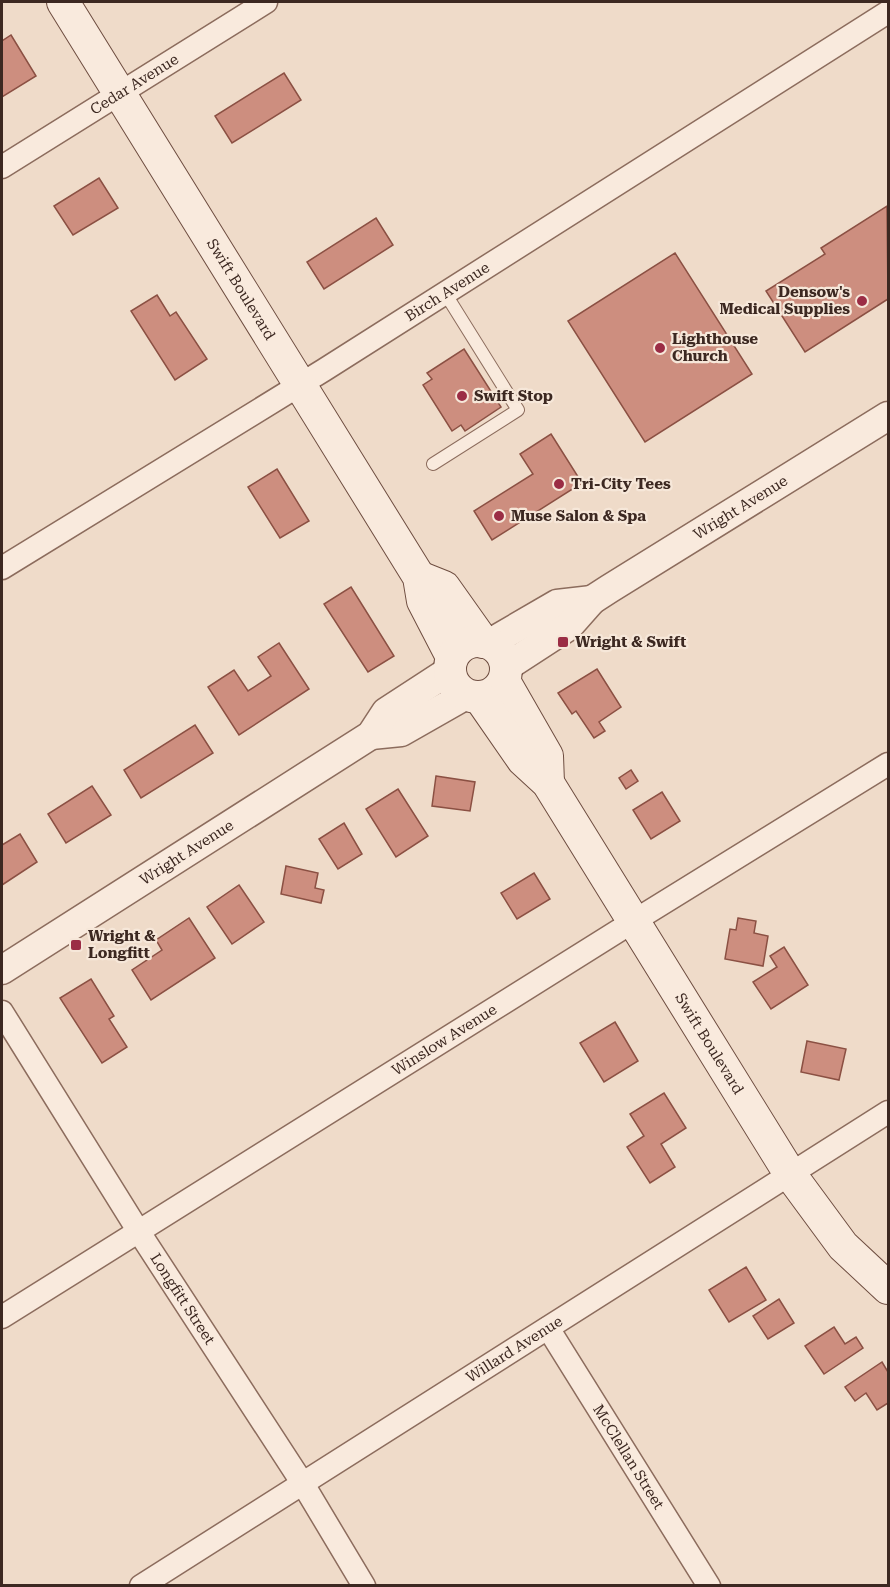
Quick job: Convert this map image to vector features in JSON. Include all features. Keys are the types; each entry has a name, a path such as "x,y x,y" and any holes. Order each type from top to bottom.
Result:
{"main road":[{"name":"Swift Boulevard","path":"63,2 418,577 423,601 547,756 548,783 790,1174 843,1246 888,1288"}],"street":[{"name":"Cedar Avenue","path":"2,167 266,2"},
{"name":"Birch Avenue","path":"2,568 299,385 888,12"},
{"name":"Wright Avenue","path":"2,970 371,735 386,712 479,669 557,604 592,600 888,416"},
{"name":"Winslow Avenue","path":"2,1317 888,764"},
{"name":"Longfitt Street","path":"2,1012 139,1232 303,1484 364,1586"},
{"name":"Willard Avenue","path":"141,1586 888,1112"},
{"name":"McClellan Street","path":"548,1328 709,1586"}],"lane":[{"path":"433,464 518,410 445,293"}],"building":[{"path":"11,35 36,76 2,97 2,41"},
{"path":"284,73 301,100 232,143 215,116"},
{"path":"99,178 118,208 73,235 54,206"},
{"path":"887,206 888,299 805,352 766,291 825,254 821,248"},
{"path":"376,218 393,245 324,289 307,262"},
{"name":"Lighthouse Church","path":"675,253 752,374 645,442 568,321"},
{"path":"157,295 170,316 176,312 207,359 175,380 131,311"},
{"name":"Swift Stop","path":"464,349 501,407 465,431 461,425 452,431 423,385 432,379 427,373"},
{"path":"551,434 582,483 492,540 474,511 533,474 520,454"},
{"path":"277,469 309,521 280,538 248,487"},
{"path":"351,587 394,656 368,672 324,604"},
{"path":"279,643 309,689 239,735 208,687 234,670 248,691 271,676 258,657"},
{"path":"597,669 621,707 599,722 605,731 594,738 576,711 572,714 558,693"},
{"path":"195,725 213,753 141,798 124,770"},
{"path":"631,770 638,781 626,789 619,778"},
{"path":"436,776 475,782 470,811 432,806"},
{"path":"92,786 111,815 66,843 48,814"},
{"path":"398,789 428,836 396,857 366,809"},
{"path":"662,792 680,821 651,839 633,810"},
{"path":"344,823 362,854 338,869 319,839"},
{"path":"20,834 37,862 2,885 2,845"},
{"path":"286,866 318,873 315,888 324,890 321,903 281,894"},
{"path":"534,873 550,899 517,919 501,893"},
{"path":"239,885 264,922 232,944 207,907"},
{"path":"189,918 215,958 151,1000 132,970 162,950 156,940"},
{"path":"738,918 756,921 754,933 768,936 763,966 725,959 730,929 736,930"},
{"path":"784,947 808,985 771,1009 753,982 777,967 770,956"},
{"path":"91,979 114,1016 109,1019 127,1047 102,1063 60,998"},
{"path":"615,1022 638,1061 604,1082 580,1043"},
{"path":"807,1041 846,1049 839,1080 801,1072"},
{"path":"664,1093 686,1128 661,1144 675,1167 650,1183 627,1147 644,1136 630,1114"},
{"path":"746,1267 766,1300 729,1322 709,1290"},
{"path":"779,1299 794,1323 768,1339 753,1316"},
{"path":"834,1327 845,1344 856,1337 863,1348 824,1374 805,1346"},
{"path":"882,1362 888,1372 888,1403 877,1410 866,1393 855,1401 845,1387"}],"place":[{"name":"Densow's Medical Supplies","path":"862,301"},
{"name":"Lighthouse Church","path":"660,348"},
{"name":"Swift Stop","path":"462,396"},
{"name":"Tri-City Tees","path":"559,484"},
{"name":"Muse Salon & Spa","path":"499,516"},
{"name":"Wright & Swift","path":"563,642"},
{"name":"Wright & Longfitt","path":"76,945"}]}
